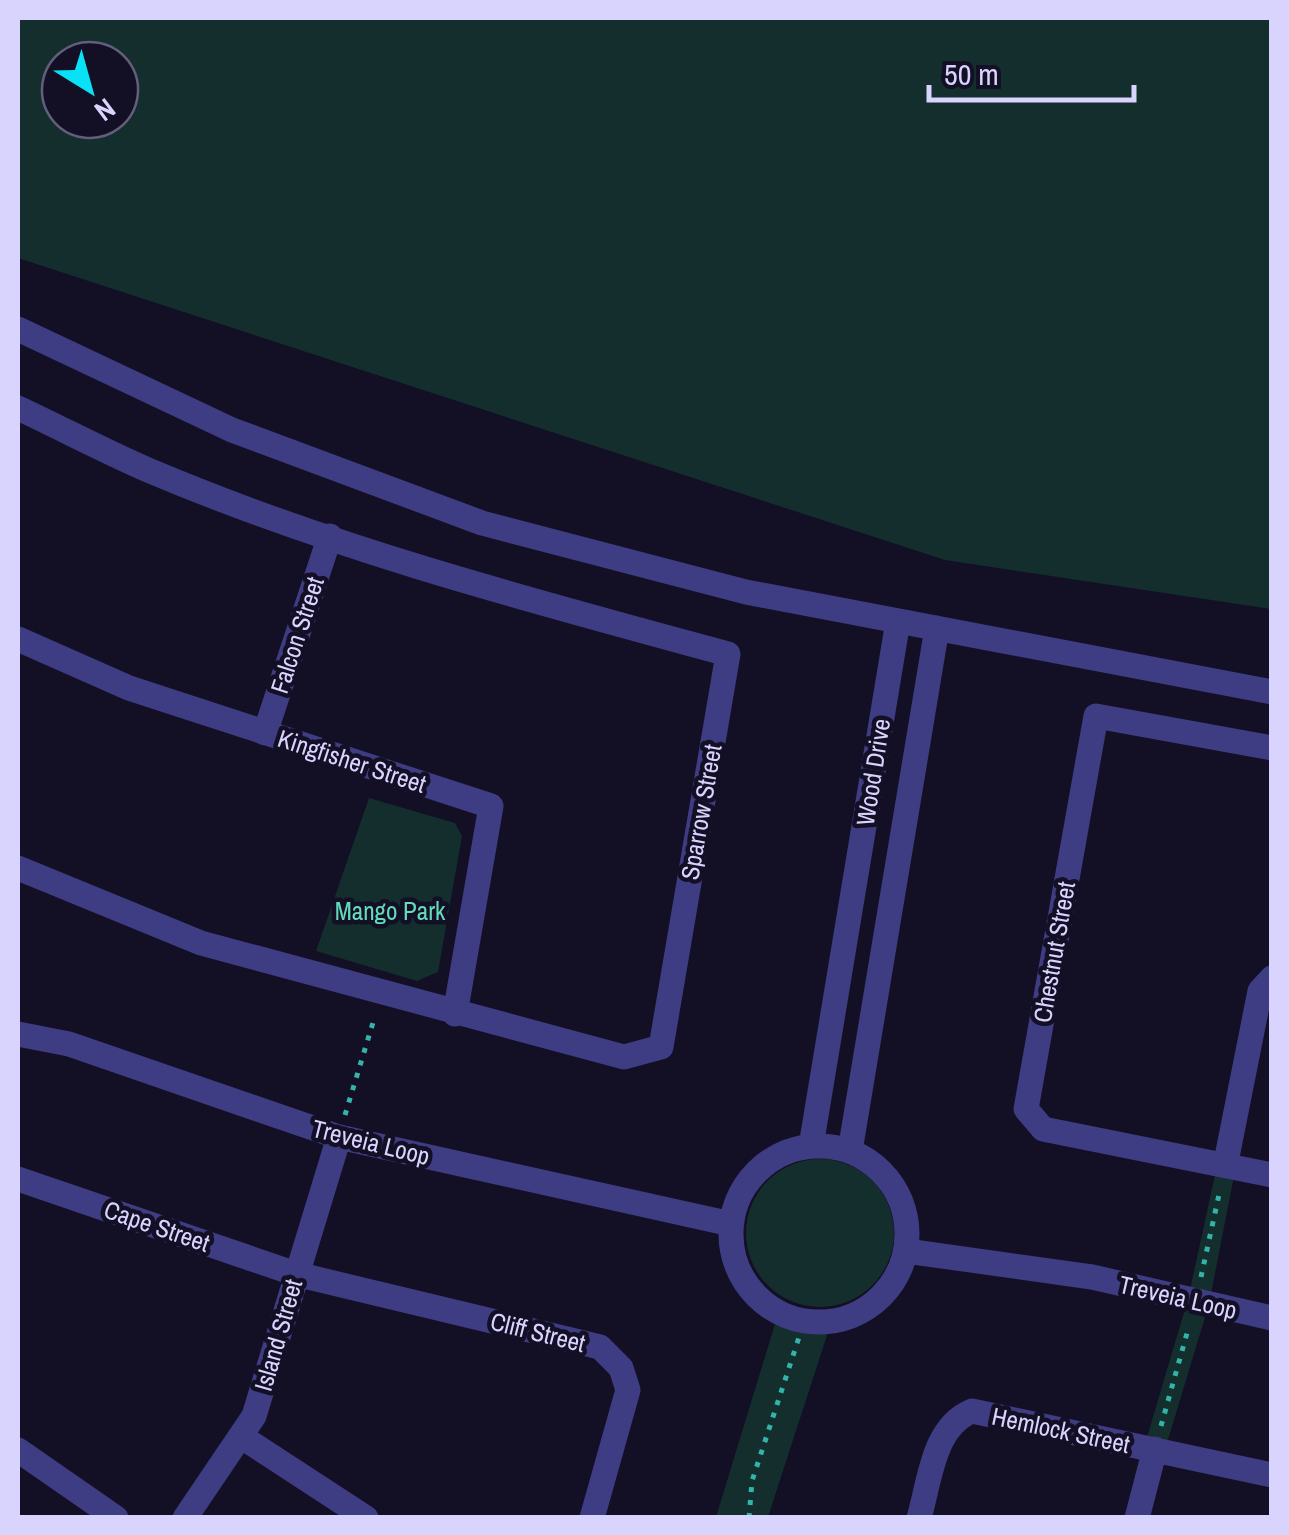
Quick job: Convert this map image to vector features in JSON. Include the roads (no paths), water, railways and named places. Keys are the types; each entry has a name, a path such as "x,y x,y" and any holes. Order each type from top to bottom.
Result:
{"street":[{"path":"18,329 232,430 482,523 746,592 1272,692"},
{"name":"Sparrow Street","path":"18,408 149,470 330,536 536,602 728,654 661,1047 624,1057 382,994 201,943 18,868"},
{"name":"Falcon Street","path":"264,733 330,536"},
{"name":"Wood Drive","path":"811,1146 898,620"},
{"name":"Wood Drive","path":"850,1151 937,628"},
{"name":"Kingfisher Street","path":"18,639 129,688 490,806 454,1014"},
{"name":"Chestnut Street","path":"1272,748 1096,716 1026,1109 1044,1129 1226,1162 1272,1175"},
{"path":"848,924 887,928"},
{"path":"1226,1162 1260,991 1272,978"},
{"name":"Treveia Loop","path":"18,1034 69,1044 339,1137 732,1224"},
{"name":"Island Street","path":"185,1518 254,1416 339,1137"},
{"path":"811,1146 850,1151 868,1160 896,1190 908,1230 906,1251 897,1277 880,1298 858,1314 832,1322 804,1322 779,1313 757,1297 736,1263 732,1224 736,1204 758,1171 774,1159 811,1146"},
{"name":"Cape Street","path":"18,1179 296,1274"},
{"name":"Treveia Loop","path":"906,1251 1092,1277 1272,1318"},
{"name":"Cliff Street","path":"296,1274 600,1347 621,1368 628,1390 592,1518"},
{"name":"Hemlock Street","path":"919,1518 942,1437 954,1419 972,1412 1272,1475"},
{"path":"242,1436 366,1518"},
{"path":"18,1450 116,1518"},
{"path":"1137,1518 1155,1450"}],"park label":[{"name":"Mango Park","path":"390,911"}]}
